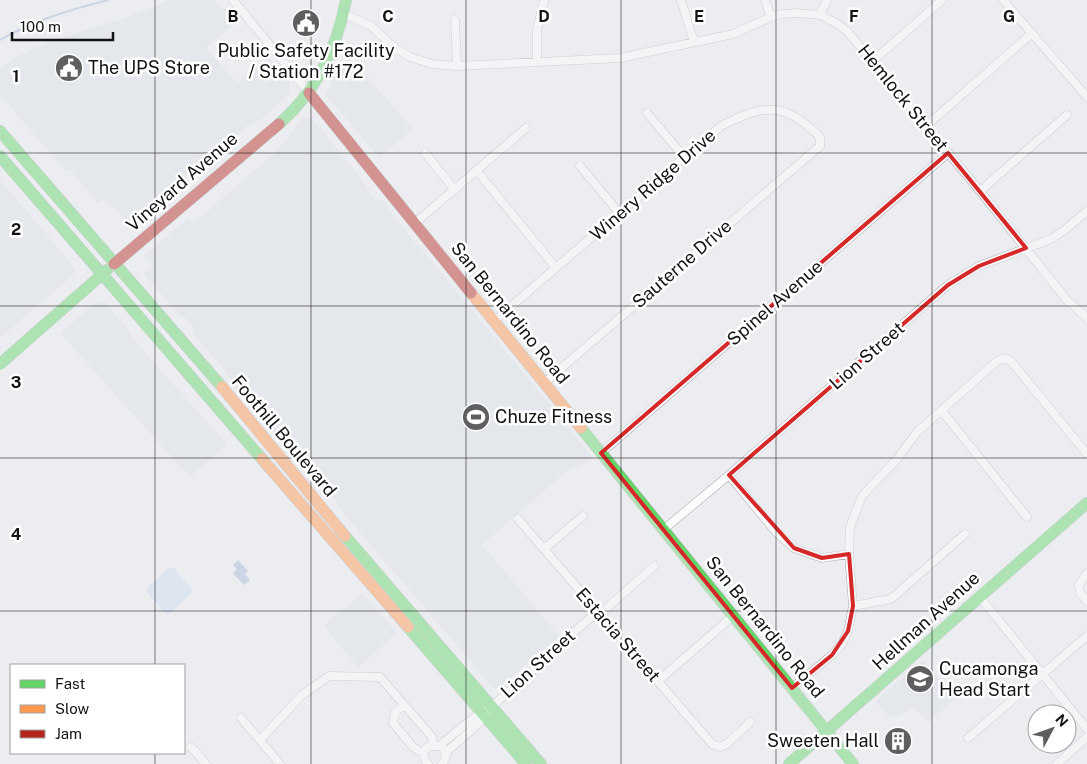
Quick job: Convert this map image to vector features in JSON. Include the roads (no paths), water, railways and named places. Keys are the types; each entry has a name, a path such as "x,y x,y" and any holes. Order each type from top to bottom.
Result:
{"main road":[{"name":"Vineyard Avenue","path":"0,364 251,146 270,132 309,93 334,47 344,14 346,0"},
{"name":"San Bernardino Road","path":"309,93 853,764"},
{"name":"Foothill Boulevard","path":"0,130 210,373 314,499 541,764"},
{"name":"Foothill Boulevard","path":"0,156 526,764"},
{"name":"Hellman Avenue","path":"789,764 1087,503"}],"street":[{"name":"San Bernardino Road","path":"233,0 309,93"},
{"path":"537,61 537,30 544,0"},
{"path":"681,0 694,42"},
{"path":"764,0 771,17"},
{"path":"820,15 827,0"},
{"path":"873,61 942,0"},
{"path":"1003,0 1087,97"},
{"name":"Hemlock Street","path":"344,14 371,26 395,48 410,57 432,64 457,66 620,58 732,34 771,17 784,14 820,15 847,30 1066,299 1087,318"},
{"path":"454,20 457,66"},
{"path":"926,126 1031,34"},
{"name":"Winery Ridge Drive","path":"494,321 721,126 758,110 779,110 796,116 820,137 820,146"},
{"path":"647,113 685,158"},
{"path":"980,191 1068,115"},
{"path":"415,223 526,128"},
{"name":"Sauterne Drive","path":"544,383 820,146"},
{"path":"425,153 455,190"},
{"name":"Spinel Avenue","path":"601,453 948,153"},
{"path":"580,166 620,214"},
{"path":"477,171 556,268"},
{"name":"Lion Street","path":"663,530 730,475 948,285 980,266 1051,239 1087,211"},
{"path":"792,688 832,656 842,644 848,632 853,606 849,554 850,527 862,496 898,458 917,432 997,361 1005,358 1012,361 1087,454"},
{"path":"942,411 1027,517"},
{"path":"730,475 776,532 794,548 822,558 849,554"},
{"path":"544,549 583,516"},
{"name":"Estacia Street","path":"518,519 712,744 720,747 726,744 750,722"},
{"path":"853,606 890,599 965,534"},
{"name":"Lion Street","path":"482,714 530,674 543,659 590,618 600,614 654,566"},
{"path":"1087,573 1079,585 1080,593 1087,601"},
{"path":"979,596 1087,729"},
{"path":"658,681 733,616"},
{"path":"968,738 1087,636"},
{"path":"260,740 302,695 329,676 380,677 432,737 444,759 454,764"},
{"path":"404,705 395,712 393,723 413,747 424,754"},
{"path":"428,764 424,754 427,748 436,745 482,714"},
{"path":"444,759 477,725 482,714"},
{"path":"241,718 280,764"},
{"path":"1057,764 1087,737"},
{"path":"190,747 206,764"}],"waterway":[{"path":"0,40 39,21 108,0"}],"place":[{"name":"Public Safety Facility / Station #172","path":"306,23"},
{"name":"The UPS Store","path":"69,68"},
{"name":"Chuze Fitness","path":"476,417"},
{"name":"Cucamonga Head Start","path":"920,679"},
{"name":"Sweeten Hall","path":"898,741"}]}
